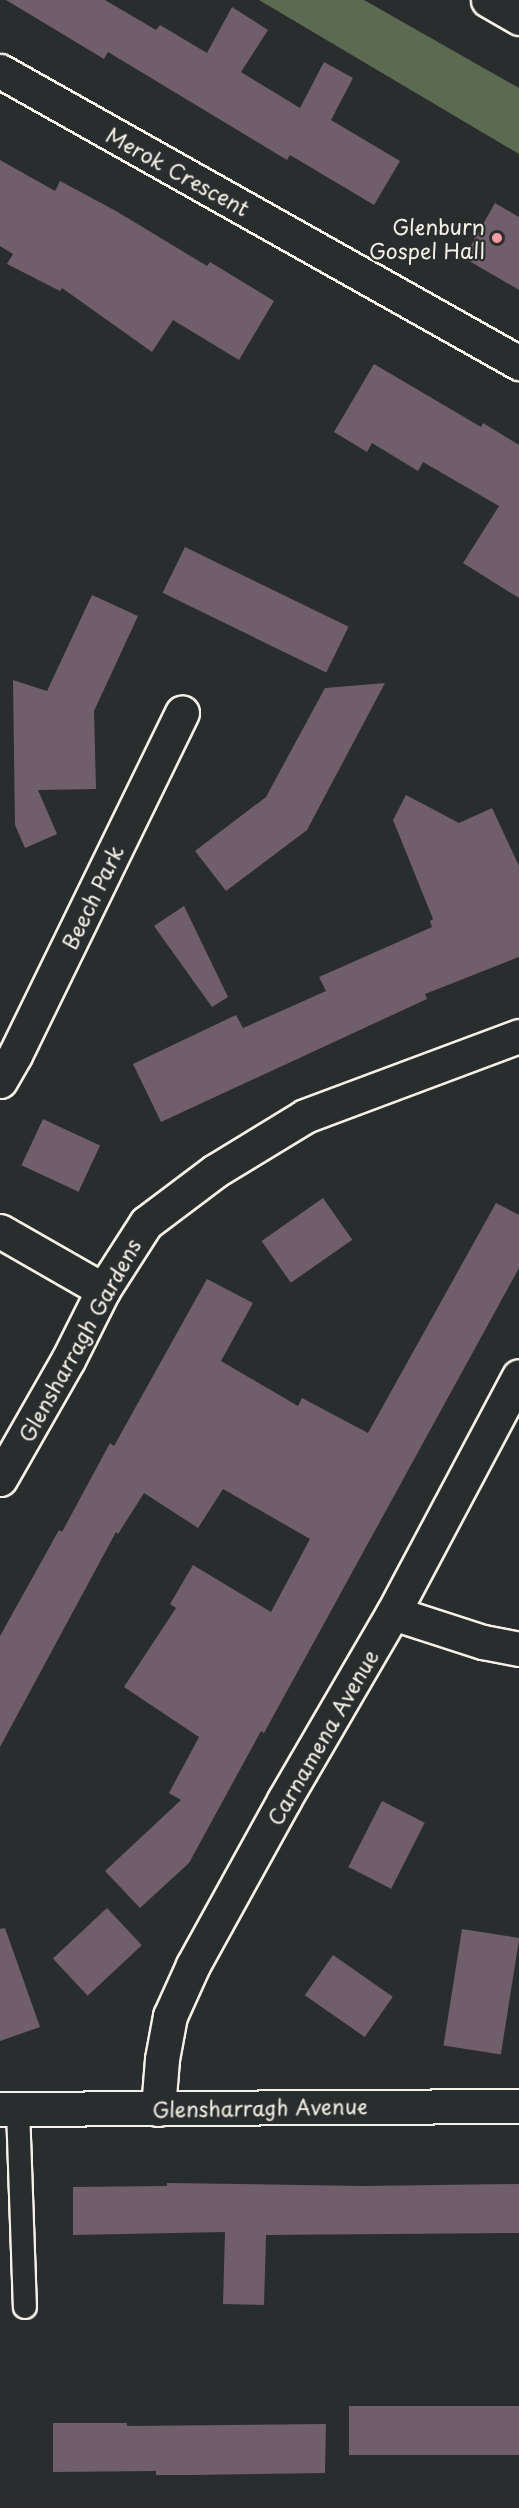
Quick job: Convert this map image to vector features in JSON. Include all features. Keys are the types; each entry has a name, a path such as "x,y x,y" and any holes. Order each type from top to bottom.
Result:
{"street":[{"path":"488,0 519,18"},
{"name":"Merok Crescent","path":"0,71 519,363"},
{"name":"Beech Park","path":"0,1081 15,1055 182,713"},
{"name":"Glensharragh Gardens","path":"0,1479 68,1360 103,1290 146,1223 215,1171 305,1116 519,1036"},
{"path":"0,1231 103,1290"},
{"name":"Carnamena Avenue","path":"158,2109 162,2059 170,2016 193,1965 284,1800 393,1613 519,1376"},
{"path":"393,1613 483,1642 519,1649"},
{"name":"Glensharragh Avenue","path":"9,2109 519,2106"}],"lane":[{"path":"9,2109 26,2307"}],"green space":[{"path":"259,0 364,0 519,88 519,154"}],"building":[{"path":"6,0 105,0 156,30 160,25 207,53 232,7 268,30 241,72 300,108 324,62 353,78 331,120 400,161 374,205 290,155 287,160 108,52 104,59"},
{"path":"0,160 55,191 60,181 116,211 207,266 210,262 274,301 239,360 173,320 152,352 62,288 60,291 7,264 13,254 0,246"},
{"name":"Glenburn Gospel Hall","path":"495,203 519,217 519,290 464,258"},
{"path":"374,364 481,427 483,423 519,445 519,598 463,563 499,506 423,462 418,471 372,443 367,452 334,432"},
{"path":"185,547 349,627 326,673 163,593"},
{"path":"92,595 138,616 94,711 96,789 38,790 57,834 25,848 15,825 13,680 47,691"},
{"path":"385,683 307,830 226,891 195,851 266,797 325,688"},
{"path":"406,795 459,823 492,808 519,866 519,957 425,994 427,999 161,1122 133,1064 236,1015 243,1028 326,991 319,977 432,927 430,921 433,919 393,820"},
{"path":"184,906 228,997 212,1007 154,926"},
{"path":"43,1119 100,1146 79,1192 21,1165"},
{"path":"323,1198 352,1240 291,1283 262,1241"},
{"path":"496,1203 519,1215 519,1268 264,1733 261,1731 189,1863 140,1908 105,1871 181,1800 169,1793 199,1737 124,1687 176,1608 170,1604 193,1565 271,1612 310,1539 223,1489 198,1528 144,1493 118,1534 116,1532 0,1747 0,1636 59,1530 62,1532 110,1443 114,1446 207,1279 253,1303 221,1361 298,1406 302,1398 368,1433"},
{"path":"382,1801 425,1823 391,1889 348,1867"},
{"path":"107,1908 142,1945 88,1996 53,1958"},
{"path":"5,1928 40,2027 0,2041 0,1929"},
{"path":"462,1929 519,1938 501,2055 444,2046"},
{"path":"333,1955 393,1997 365,2037 305,1995"},
{"path":"167,2183 364,2186 519,2184 519,2233 266,2235 264,2305 223,2304 225,2232 73,2235 73,2187 167,2186"},
{"path":"349,2406 519,2406 519,2455 349,2455"},
{"path":"53,2423 127,2423 127,2426 326,2424 325,2473 156,2475 156,2471 53,2472"}],"place":[{"name":"Glenburn Gospel Hall","path":"497,238"}]}
